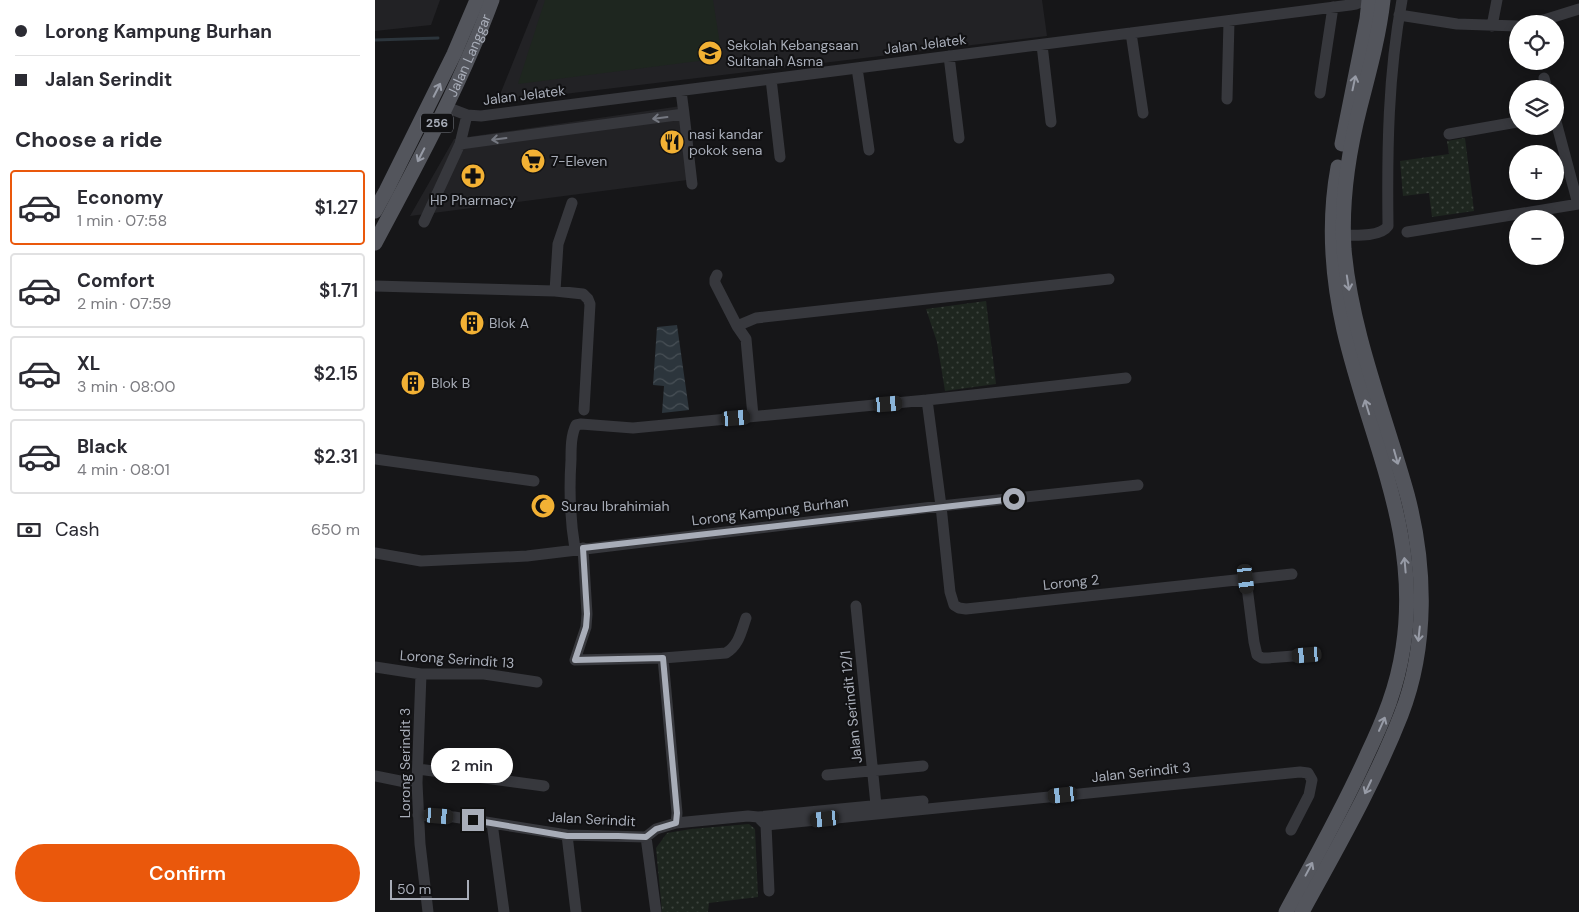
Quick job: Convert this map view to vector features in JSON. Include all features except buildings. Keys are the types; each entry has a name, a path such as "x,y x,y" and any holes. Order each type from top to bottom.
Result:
{"main road":[{"name":"Jalan Langgar","path":"375,211 454,54 477,0"},
{"name":"Jalan Langgar","path":"375,243 446,107 469,59 492,0"},
{"path":"1286,912 1354,786 1388,710 1399,669 1406,626 1407,584 1400,526 1345,333 1336,290 1338,235 1352,142 1375,47 1383,0"},
{"path":"1302,912 1366,792 1401,715 1413,672 1420,620 1421,583 1413,516 1352,306 1346,264 1338,235 1333,202 1367,4"},
{"path":"375,206 386,191"}],"street":[{"path":"1338,235 1379,234 1388,226 1389,100 1394,47 1402,0"},
{"path":"1492,26 1497,0"},
{"name":"Jalan Jelatek","path":"446,107 467,115 481,116 1333,7 1351,5 1359,7 1367,4"},
{"path":"1320,93 1333,7"},
{"path":"1560,15 1579,9"},
{"path":"1399,15 1457,24 1509,26"},
{"path":"1227,98 1229,21"},
{"path":"1131,33 1143,113"},
{"path":"1042,44 1051,122"},
{"path":"949,56 959,138"},
{"path":"857,68 869,150"},
{"path":"771,79 780,157"},
{"path":"681,90 693,184"},
{"path":"460,144 684,114"},
{"path":"424,222 460,144 467,115"},
{"path":"1449,134 1509,123"},
{"path":"1407,232 1579,204 1560,135"},
{"path":"555,292 558,244 572,204"},
{"path":"717,275 715,283 737,326 746,339 753,416"},
{"path":"737,326 756,318 1109,278"},
{"path":"375,286 579,292 583,294 588,300 589,325 584,410"},
{"path":"746,618 737,644 726,653 663,658 575,660 586,627 587,614 579,549 569,496 573,431 577,425 633,428 948,398 1126,378"},
{"path":"927,400 941,506"},
{"path":"375,459 534,480"},
{"name":"Lorong Kampung Burhan","path":"375,553 421,561 527,556 941,506 1138,485"},
{"name":"Lorong 2","path":"941,506 950,592 954,605 959,608 967,609 1292,574"},
{"path":"1246,579 1257,655 1262,658 1307,655"},
{"name":"Jalan Serindit 12/1","path":"856,606 876,805"},
{"path":"663,658 677,813 676,823"},
{"name":"Lorong Serindit 13","path":"375,667 421,674 483,674 537,682"},
{"name":"Lorong Serindit 3","path":"421,674 417,783 420,844 429,912"},
{"path":"827,775 923,766"},
{"path":"418,769 543,786"},
{"name":"Jalan Serindit 3","path":"762,821 1301,772 1308,773 1312,780 1309,795 1291,830"},
{"path":"375,776 417,783"},
{"path":"656,912 646,837 656,829 676,823 748,816 762,821 876,805 923,801"},
{"name":"Jalan Serindit","path":"419,814 454,817 567,836 646,837"},
{"path":"762,821 769,891"},
{"path":"492,823 504,912"},
{"path":"567,836 576,912"}],"shaded area":[{"path":"375,0 440,0 431,25 375,31"},
{"name":"Sekolah Kebangsaan Sultanah Asma","path":"538,0 1042,0 1047,36 497,102"},
{"path":"545,0 713,0 722,58 518,84"},
{"path":"688,105 695,179 410,216 454,139"},
{"path":"1465,138 1474,211 1432,217 1429,193 1403,196 1400,161 1449,154 1447,141"},
{"path":"986,301 996,384 945,391 937,342 926,309"},
{"path":"749,824 755,829 758,897 709,903 708,912 662,912 656,848 667,833"}],"water":[{"path":"677,325 689,410 662,413 664,386 653,385 657,327"}],"waterway":[{"path":"375,40 438,38"}],"place":[{"name":"Sekolah Kebangsaan Sultanah Asma","path":"710,53"},
{"name":"nasi kandar pokok sena","path":"672,142"},
{"name":"7-Eleven","path":"533,161"},
{"name":"HP Pharmacy","path":"473,176"},
{"name":"Blok A","path":"472,323"},
{"name":"Blok B","path":"413,383"},
{"name":"Surau Ibrahimiah","path":"543,506"}],"route":[{"path":"473,820 567,836 646,837 656,829 676,823 677,813 663,658 575,660 586,627 587,614 583,548 1014,499"}]}
